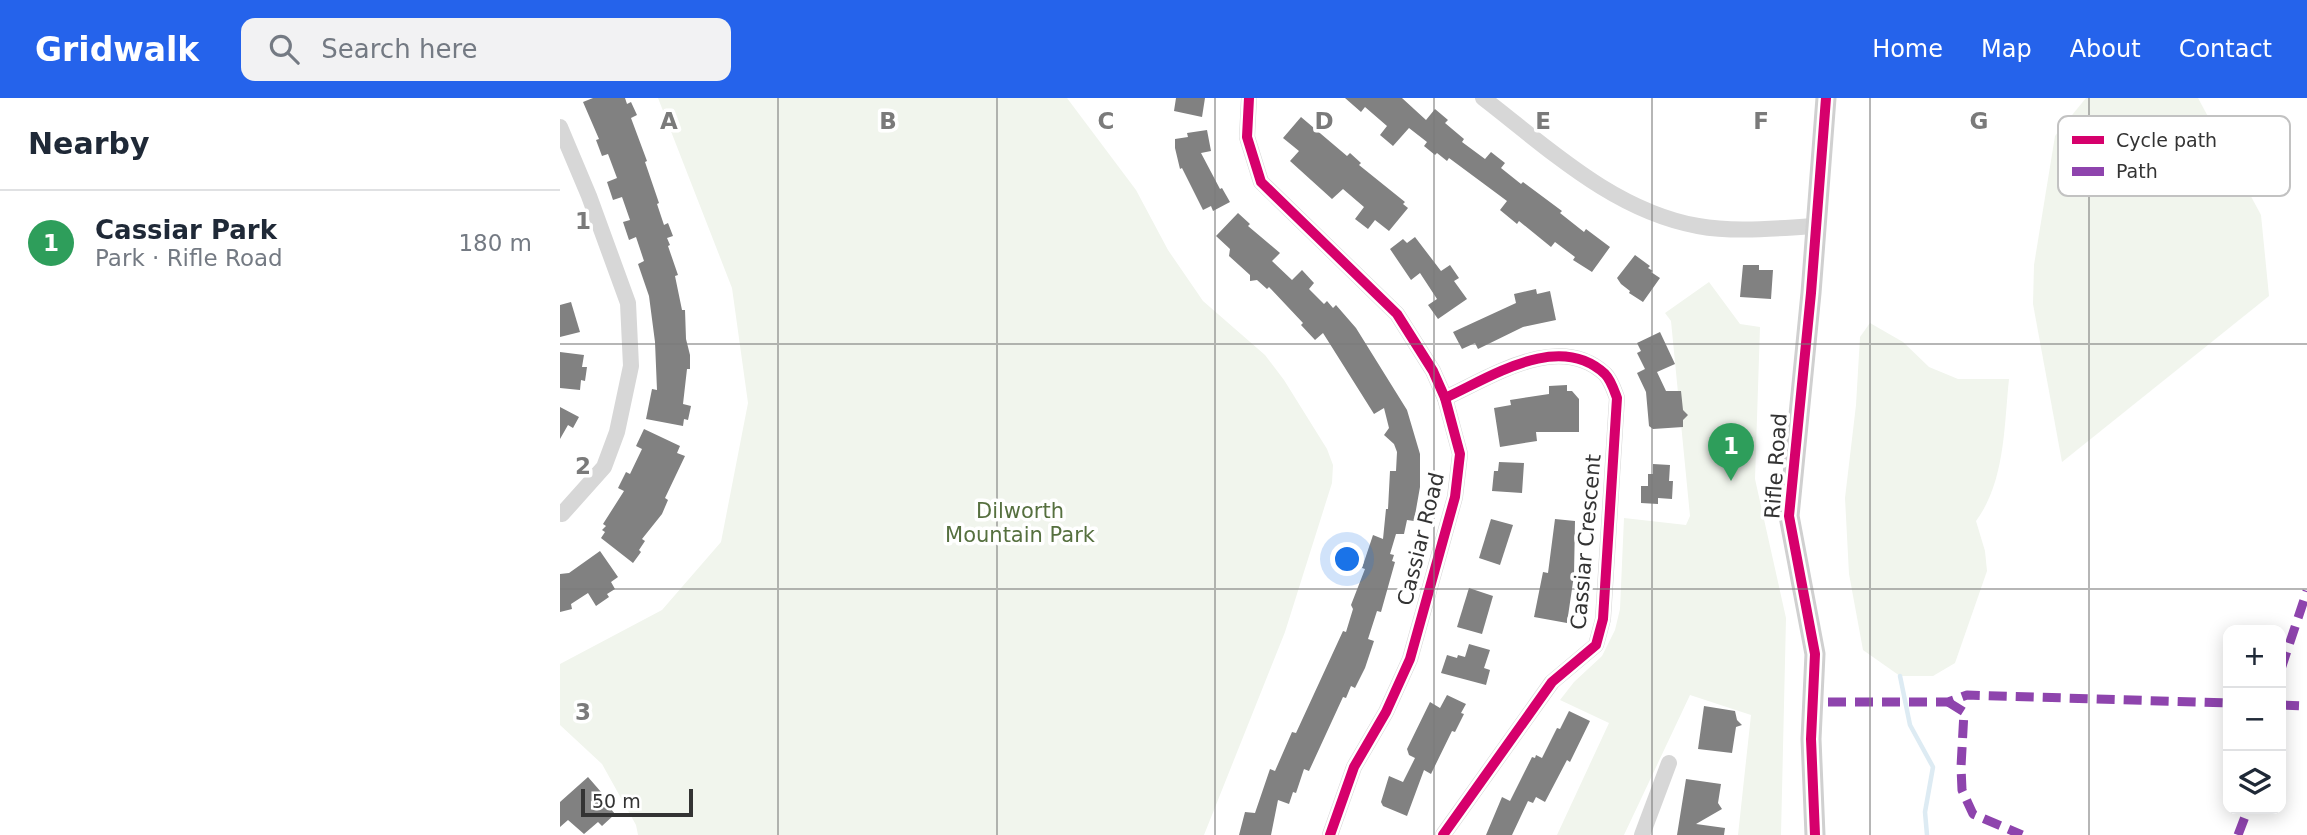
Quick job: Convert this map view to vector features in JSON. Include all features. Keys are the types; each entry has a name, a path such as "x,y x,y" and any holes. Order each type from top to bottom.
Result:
{"street":[{"name":"Cassiar Road","path":"1249,98 1247,137 1261,182 1397,314 1433,370 1445,398 1460,454 1455,498 1410,659 1386,712 1354,767 1330,835"},
{"path":"1483,98 1588,178 1645,211 1698,226 1751,230 1816,226"},
{"name":"Rifle Road","path":"1815,835 1811,739 1815,654 1789,516 1826,98"},
{"path":"560,127 589,196 628,303 631,366 617,432 604,467 562,514"},
{"name":"Cassiar Crescent","path":"1443,835 1552,682 1596,645 1603,620 1617,398 1607,376 1588,362 1558,355 1533,358 1445,398"},
{"path":"1642,835 1669,764"}],"green space":[{"name":"Dilworth Mountain Park","path":"658,98 1067,98 1136,190 1168,250 1203,301 1265,355 1284,380 1327,449 1333,465 1332,483 1285,632 1204,835 638,835 636,825 602,764 560,725 560,664 662,610 721,542 748,403 732,288"},
{"path":"2086,98 2198,98 2208,116 2071,116"},
{"path":"2058,132 2058,196 2251,196 2261,215 2269,296 2062,462 2033,304 2034,265 2055,136"},
{"path":"1709,282 1740,324 1760,327 1755,479 1786,618 1781,835 1738,835 1751,715 1690,695 1624,835 1557,835 1609,723 1560,700 1574,682 1602,656 1615,630 1620,609 1624,518 1686,525 1690,516 1671,321 1665,313"},
{"path":"1870,323 1903,342 1929,367 1958,379 2009,379 1998,472 1986,506 1976,521 1985,551 1987,571 1955,663 1933,676 1900,676 1863,650 1849,574 1845,498 1856,405 1860,337"}],"building":[{"path":"593,98 625,98 627,104 631,102 637,115 631,118 647,161 645,162 659,203 657,204 664,225 668,223 673,236 667,238 670,245 668,246 678,275 675,276 682,310 685,310 686,339 690,355 683,404 691,406 688,420 684,419 683,426 646,419 652,389 657,390 649,296 638,264 644,261 636,237 629,240 623,222 630,220 622,197 613,200 607,182 617,178 608,154 602,156 596,140 599,139 583,102"},
{"path":"1176,98 1205,98 1202,117 1174,111"},
{"path":"1345,98 1402,98 1426,120 1435,109 1448,120 1445,123 1464,139 1462,142 1485,159 1491,152 1505,163 1501,168 1521,184 1523,182 1562,211 1560,213 1584,232 1586,229 1610,247 1592,272 1573,260 1575,257 1555,242 1551,247 1519,221 1517,224 1500,210 1507,201 1449,158 1447,161 1437,153 1435,155 1424,146 1427,142 1409,128 1393,146 1380,135 1387,126 1365,107 1361,112"},
{"path":"1301,117 1347,156 1350,153 1361,163 1359,165 1405,202 1403,204 1408,208 1389,231 1375,220 1368,229 1355,219 1364,207 1343,189 1332,199 1290,161 1299,151 1283,138"},
{"path":"1207,130 1211,151 1201,153 1230,202 1213,211 1211,206 1203,210 1182,168 1180,169 1175,148 1175,139 1188,137 1187,133"},
{"path":"1238,213 1250,224 1248,226 1280,253 1272,261 1292,280 1302,270 1314,283 1309,289 1324,304 1327,301 1333,308 1336,305 1356,328 1407,410 1420,454 1420,487 1414,521 1407,520 1404,534 1396,534 1390,554 1394,555 1392,561 1395,562 1381,612 1377,611 1368,639 1374,641 1365,668 1355,688 1351,686 1346,698 1343,697 1309,771 1304,769 1296,793 1293,792 1289,804 1278,800 1271,835 1239,835 1245,812 1255,813 1270,769 1275,771 1292,732 1296,733 1343,631 1346,632 1353,609 1351,605 1365,569 1362,568 1373,535 1383,539 1390,471 1396,471 1397,452 1394,444 1384,435 1389,428 1384,408 1374,414 1323,333 1315,340 1269,287 1267,289 1257,280 1250,281 1250,275 1229,256 1230,249 1216,236"},
{"path":"1415,237 1441,271 1450,265 1459,278 1454,281 1467,299 1438,319 1428,305 1437,299 1420,273 1411,280 1390,249 1403,239 1407,243"},
{"path":"1635,255 1660,278 1643,302 1629,293 1617,278"},
{"path":"1743,265 1759,265 1759,270 1773,270 1771,299 1740,297"},
{"path":"1536,289 1537,294 1550,291 1556,320 1523,327 1478,349 1475,343 1462,349 1453,332 1516,303 1514,294"},
{"path":"571,302 580,332 560,337 560,305"},
{"path":"1660,332 1675,364 1657,372 1666,391 1681,391 1683,410 1688,415 1683,420 1683,427 1653,429 1649,426 1646,392 1637,373 1645,369 1637,353 1641,351 1637,343"},
{"path":"560,352 584,355 582,367 587,367 585,381 581,380 580,390 560,388"},
{"path":"1567,385 1567,391 1572,391 1579,399 1579,432 1536,432 1537,441 1500,447 1494,408 1511,405 1510,400 1549,394 1549,386"},
{"path":"560,407 579,417 573,428 568,425 560,439"},
{"path":"644,429 680,446 677,453 685,456 665,498 668,500 662,514 642,539 645,541 639,550 641,552 633,563 601,538 605,532 602,530 606,526 603,524 624,491 618,488 626,472 630,474 642,449 636,446"},
{"path":"1499,462 1524,463 1522,493 1492,491 1494,471 1498,471"},
{"path":"1653,464 1670,465 1672,499 1658,498 1658,504 1641,503 1641,486 1648,486 1648,474 1653,474"},
{"path":"1491,519 1513,525 1500,565 1479,558"},
{"path":"1555,519 1575,521 1574,575 1567,623 1534,617 1543,572 1548,573"},
{"path":"600,551 618,577 611,582 615,589 596,606 588,593 571,604 572,609 560,612 560,574 569,573"},
{"path":"1469,588 1493,596 1482,634 1457,627"},
{"path":"1469,644 1490,650 1484,668 1490,670 1486,685 1441,673 1447,655 1465,657"},
{"path":"1447,695 1466,704 1461,713 1464,714 1455,732 1452,731 1431,774 1424,770 1407,816 1383,806 1381,802 1389,776 1403,782 1415,758 1409,755 1407,749 1430,702 1440,708"},
{"path":"1704,706 1735,711 1737,720 1742,725 1736,727 1732,753 1698,749"},
{"path":"1569,711 1590,721 1570,762 1567,760 1545,802 1536,797 1533,803 1528,801 1512,835 1486,835 1502,797 1510,801 1532,757 1535,758 1536,755 1542,758"},
{"path":"588,777 608,800 605,802 615,814 602,826 598,822 584,834 568,820 560,827 560,802"},
{"path":"1686,779 1721,784 1718,803 1722,809 1696,824 1725,828 1724,835 1677,835"}],"waterway":[{"path":"1900,676 1910,725 1933,767 1925,812 1927,835"}],"marked path":[{"path":"2286,654 2307,591"},
{"path":"1828,702 1948,702 1967,695 2223,703"},
{"path":"1948,702 1964,712 1962,790 1973,814 2022,835"},
{"path":"2286,705 2307,706"},
{"path":"2238,835 2246,814"}],"cycle path":[{"path":"1249,98 1247,137 1261,182 1397,314 1433,371 1445,398 1460,454 1455,497 1410,659 1386,712 1354,767 1330,835"},
{"path":"1815,835 1811,739 1815,654 1789,516 1811,293 1826,98"},
{"path":"1443,835 1552,682 1596,645 1603,619 1617,398 1605,374 1587,362 1567,357 1546,357 1525,362 1445,398"}],"place":[{"name":"Cassiar Park","path":"1731,481"}]}
